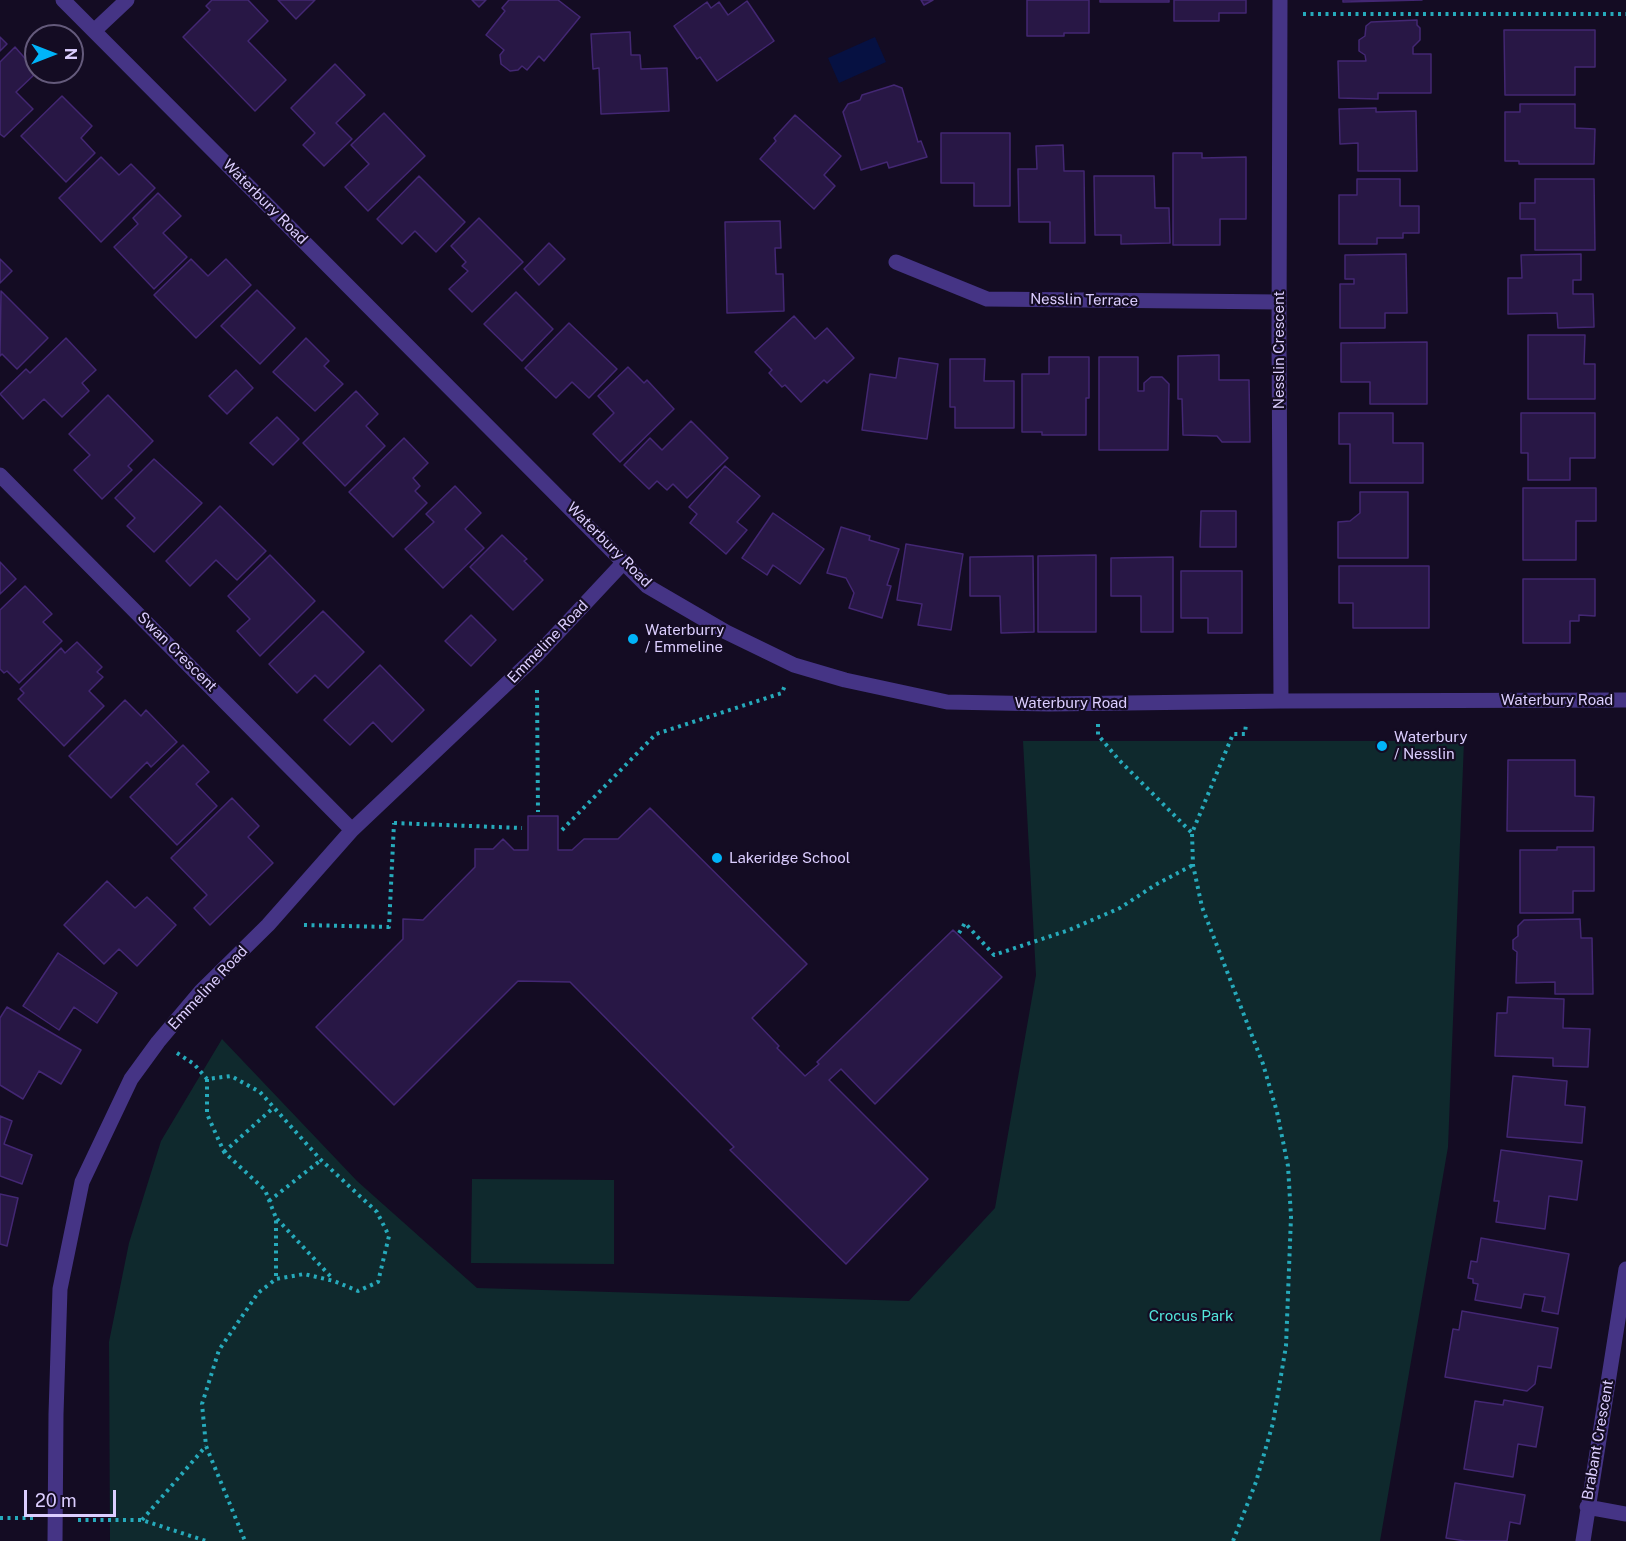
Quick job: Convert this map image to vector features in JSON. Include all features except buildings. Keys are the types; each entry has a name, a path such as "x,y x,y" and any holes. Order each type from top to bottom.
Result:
{"street":[{"name":"Waterbury Road","path":"63,0 547,483 647,586 726,632 794,665 845,680 947,702 1049,705 1246,701 1626,700"},
{"path":"94,31 127,0"},
{"name":"Nesslin Crescent","path":"1280,0 1281,701"},
{"name":"Nesslin Terrace","path":"896,262 987,299 1279,303"},
{"name":"Swan Crescent","path":"0,475 352,830"},
{"name":"Emmeline Road","path":"55,1541 60,1289 82,1182 131,1079 158,1042 201,992 268,925 352,830 537,655 623,563"},
{"name":"Brabant Crescent","path":"1583,1541 1626,1269"},
{"path":"1587,1507 1626,1514"}],"path":[{"path":"1309,14 1626,14"},
{"path":"562,830 656,734 782,693 794,665"},
{"path":"537,690 538,812"},
{"path":"1233,1541 1256,1482 1275,1412 1286,1347 1291,1217 1288,1166 1277,1112 1263,1064 1202,907 1193,865 1192,833 1233,734 1245,734 1246,701"},
{"path":"1098,735 1119,760 1192,833"},
{"path":"378,807 394,823 522,828"},
{"path":"304,925 389,927 394,823"},
{"path":"959,933 965,924 994,955 1069,930 1120,908 1155,885 1193,865"},
{"path":"184,1058 194,1064 207,1079 207,1114 224,1152 265,1190 276,1218 334,1281"},
{"path":"207,1079 231,1076 260,1092 321,1160 377,1212 389,1236 378,1282 358,1291 334,1281 304,1274 276,1280 258,1293 219,1350 202,1404 206,1446 245,1541"},
{"path":"224,1152 273,1108"},
{"path":"269,1201 321,1160"},
{"path":"276,1218 276,1280"},
{"path":"142,1520 206,1446"},
{"path":"0,1518 142,1520 206,1541"}],"green space":[{"name":"Crocus Park","path":"1023,741 1464,741 1448,1147 1380,1541 110,1541 109,1342 129,1243 161,1141 222,1039 357,1181 477,1288 909,1301 995,1208 1036,975"},
{"path":"472,1179 614,1180 614,1264 471,1263"}],"shaded area":[{"path":"875,37 886,62 839,83 828,58"}],"place":[{"name":"Waterburry / Emmeline","path":"633,639"},
{"name":"Waterbury / Nesslin","path":"1382,746"},
{"name":"Lakeridge School","path":"717,858"}]}
